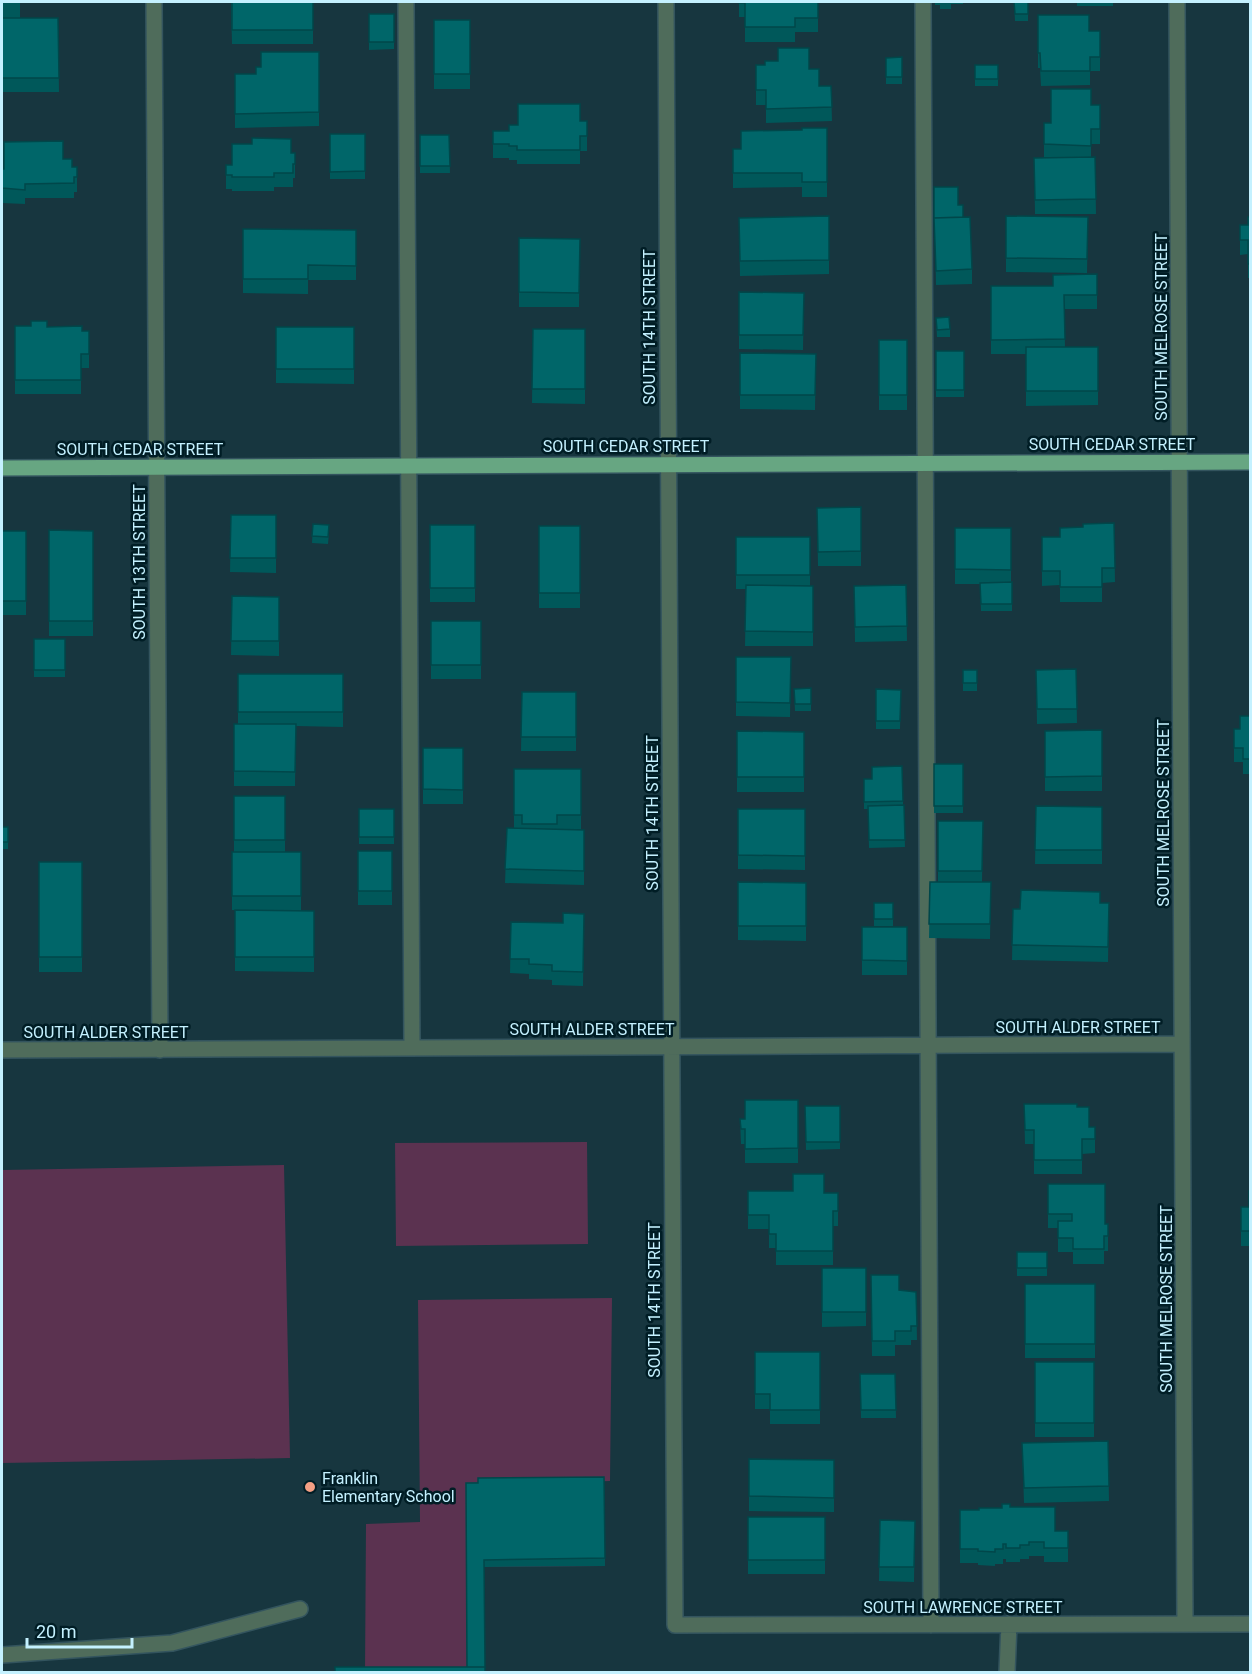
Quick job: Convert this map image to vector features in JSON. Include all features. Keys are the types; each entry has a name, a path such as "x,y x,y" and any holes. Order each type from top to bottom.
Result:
{"main road":[{"name":"SOUTH CEDAR STREET","path":"2,468 1251,462"}],"street":[{"name":"SOUTH 13TH STREET","path":"154,2 160,1050"},
{"path":"406,2 412,1048"},
{"name":"SOUTH 14TH STREET","path":"666,2 675,1625"},
{"path":"923,2 931,1625"},
{"name":"SOUTH MELROSE STREET","path":"1177,2 1185,1624"},
{"name":"SOUTH ALDER STREET","path":"2,1050 1182,1044"},
{"path":"2,1655 172,1643 300,1609"},
{"path":"1007,1672 1009,1624"},
{"name":"SOUTH LAWRENCE STREET","path":"675,1625 1251,1624"}],"shaded area":[{"path":"587,1142 588,1244 396,1246 395,1143"},
{"path":"284,1165 290,1458 2,1463 2,1170"},
{"path":"612,1298 610,1481 517,1484 604,1484 605,1566 478,1567 467,1672 365,1672 366,1524 420,1522 418,1300"}],"building":[{"path":"232,2 313,2 313,30 232,30"},
{"path":"739,2 818,2 818,18 795,18 795,27 745,27 745,3"},
{"path":"1014,2 1028,2 1028,14 1015,14"},
{"path":"369,14 394,14 394,42 369,42"},
{"path":"1038,15 1089,15 1089,31 1100,31 1100,57 1090,57 1090,71 1041,71 1040,53 1038,53"},
{"path":"2,18 58,18 59,78 2,78"},
{"path":"434,20 470,20 470,74 434,74"},
{"path":"778,48 809,48 809,69 819,69 819,86 831,86 832,107 766,109 766,90 756,90 756,65 765,65 765,61 778,61"},
{"path":"261,52 319,52 319,112 235,114 235,74 256,74 256,67 261,67"},
{"path":"902,57 902,77 886,77 886,58"},
{"path":"975,65 998,65 998,79 975,79"},
{"path":"1051,89 1091,89 1091,105 1100,105 1100,129 1091,129 1091,146 1044,144 1044,123 1051,123"},
{"path":"518,104 580,104 580,121 587,121 587,136 580,136 580,150 517,150 517,146 509,146 509,144 493,144 493,131 509,131 509,125 518,125"},
{"path":"802,128 827,128 827,182 802,182 802,173 733,173 733,149 741,149 741,131 802,130"},
{"path":"330,134 365,134 365,171 330,172"},
{"path":"420,135 449,135 450,166 420,166"},
{"path":"252,138 291,139 291,153 295,153 293,173 274,173 274,177 226,175 226,165 232,165 232,144 252,144"},
{"path":"63,141 63,159 72,159 72,167 77,167 77,177 74,177 74,183 25,184 25,190 2,188 4,142"},
{"path":"1095,157 1096,199 1035,200 1034,158"},
{"path":"934,187 958,187 958,205 963,205 963,217 934,218"},
{"path":"829,216 829,260 740,261 739,218"},
{"path":"1006,216 1088,217 1087,259 1006,258"},
{"path":"970,217 972,269 936,271 934,218"},
{"path":"1248,217 1251,217 1251,264 1248,264 1248,240 1240,240 1240,225 1248,225"},
{"path":"243,229 356,230 356,266 308,265 308,279 243,279"},
{"path":"519,238 580,239 579,293 519,292"},
{"path":"1097,274 1097,295 1064,295 1065,339 991,340 991,286 1053,286 1053,275"},
{"path":"739,292 804,293 803,335 739,335"},
{"path":"949,317 950,329 937,330 936,318"},
{"path":"31,321 47,321 47,327 82,326 82,331 89,331 89,354 81,354 81,380 15,380 15,326 31,326"},
{"path":"276,327 354,327 354,369 276,369"},
{"path":"533,329 585,329 585,389 532,389"},
{"path":"879,340 907,340 907,395 879,395"},
{"path":"1026,347 1098,347 1098,391 1026,391"},
{"path":"936,351 964,351 964,390 936,390"},
{"path":"740,353 816,354 815,395 740,395"},
{"path":"861,507 861,551 818,552 817,508"},
{"path":"231,515 276,515 276,558 230,558"},
{"path":"1114,523 1115,568 1102,568 1102,587 1060,587 1060,571 1042,571 1042,537 1060,537 1060,528 1083,527 1083,524"},
{"path":"313,524 329,525 328,537 312,536"},
{"path":"430,525 475,525 475,588 430,588"},
{"path":"539,526 580,526 580,593 539,593"},
{"path":"955,528 1011,528 1011,570 955,569"},
{"path":"49,530 93,531 93,621 49,621"},
{"path":"2,531 26,531 26,601 2,601"},
{"path":"736,537 810,537 810,575 736,575"},
{"path":"1012,582 1012,604 981,604 980,583"},
{"path":"746,585 813,586 813,632 745,631"},
{"path":"906,585 907,626 855,627 854,586"},
{"path":"232,596 279,597 279,641 231,641"},
{"path":"431,621 481,621 481,665 431,665"},
{"path":"34,639 65,639 65,670 34,670"},
{"path":"736,657 791,657 790,703 736,702"},
{"path":"1076,669 1077,709 1037,709 1036,670"},
{"path":"963,670 977,670 977,683 963,683"},
{"path":"238,674 343,674 343,712 238,712"},
{"path":"811,688 811,704 795,704 794,689"},
{"path":"876,689 901,690 900,721 876,721"},
{"path":"522,692 576,692 576,737 521,737"},
{"path":"1240,716 1251,716 1251,759 1243,759 1243,748 1234,748 1234,729 1240,729"},
{"path":"234,724 296,724 295,772 234,771"},
{"path":"1102,730 1102,776 1045,777 1045,731"},
{"path":"737,731 804,732 804,777 737,777"},
{"path":"423,748 463,748 463,790 423,789"},
{"path":"934,764 963,764 963,806 934,806"},
{"path":"902,766 903,801 864,802 864,779 872,779 872,767"},
{"path":"514,769 581,769 581,815 557,815 557,824 522,824 522,815 514,815"},
{"path":"234,796 285,796 285,840 234,840"},
{"path":"904,805 905,840 869,840 868,806"},
{"path":"1036,806 1102,807 1102,850 1035,850"},
{"path":"359,809 394,809 394,837 359,837"},
{"path":"738,809 805,809 805,856 738,855"},
{"path":"938,821 983,821 982,871 938,871"},
{"path":"2,827 8,827 8,842 2,842"},
{"path":"507,828 584,830 584,871 505,869"},
{"path":"358,851 392,851 392,891 358,891"},
{"path":"232,852 301,852 301,896 232,896"},
{"path":"39,862 82,862 82,957 39,957"},
{"path":"738,882 806,883 806,926 738,926"},
{"path":"930,882 991,882 990,924 929,924"},
{"path":"1021,890 1100,892 1100,903 1109,903 1108,947 1012,945 1013,909 1020,909"},
{"path":"874,903 893,903 893,919 874,919"},
{"path":"235,910 314,911 314,957 235,957"},
{"path":"563,913 584,914 583,972 552,971 552,965 529,964 529,959 510,959 511,922 563,923"},
{"path":"862,927 907,927 907,961 862,960"},
{"path":"745,1100 798,1100 798,1148 745,1149 745,1129 741,1129 740,1119 745,1119"},
{"path":"1024,1104 1077,1104 1077,1107 1089,1107 1089,1127 1095,1127 1095,1139 1082,1139 1082,1160 1034,1160 1034,1130 1025,1130"},
{"path":"805,1106 840,1106 840,1142 806,1142"},
{"path":"793,1174 824,1174 824,1193 838,1193 838,1211 833,1211 833,1251 776,1251 776,1234 769,1234 769,1215 748,1215 748,1191 793,1191"},
{"path":"1048,1184 1105,1184 1105,1224 1108,1224 1108,1236 1104,1236 1104,1249 1073,1249 1073,1238 1058,1238 1058,1221 1072,1221 1072,1214 1048,1214"},
{"path":"1249,1191 1251,1191 1251,1231 1241,1231 1241,1207 1249,1207"},
{"path":"1017,1252 1047,1252 1047,1268 1017,1268"},
{"path":"822,1268 866,1268 866,1312 822,1312"},
{"path":"871,1275 899,1275 899,1290 916,1292 917,1326 911,1326 911,1331 895,1331 895,1341 872,1341"},
{"path":"1025,1284 1095,1284 1095,1344 1025,1344"},
{"path":"755,1352 820,1352 820,1410 770,1410 770,1394 755,1394"},
{"path":"1035,1362 1094,1362 1094,1423 1035,1423"},
{"path":"860,1374 895,1374 896,1410 861,1410"},
{"path":"1108,1441 1109,1486 1024,1488 1022,1443"},
{"path":"749,1459 834,1460 834,1498 749,1496"},
{"path":"604,1477 605,1558 484,1560 485,1667 467,1667 466,1483 478,1483 478,1478"},
{"path":"1002,1504 1010,1504 1010,1507 1055,1507 1055,1531 1068,1531 1068,1548 1044,1548 1044,1542 1029,1542 1029,1545 1020,1545 1020,1548 1006,1548 1006,1544 1003,1544 1003,1549 995,1549 995,1552 960,1549 960,1510 1002,1508"},
{"path":"748,1517 825,1517 825,1560 748,1560"},
{"path":"880,1520 915,1521 914,1567 879,1567"},
{"path":"335,1667 485,1667 485,1672 335,1672"}],"place":[{"name":"Franklin Elementary School","path":"310,1487"}]}
